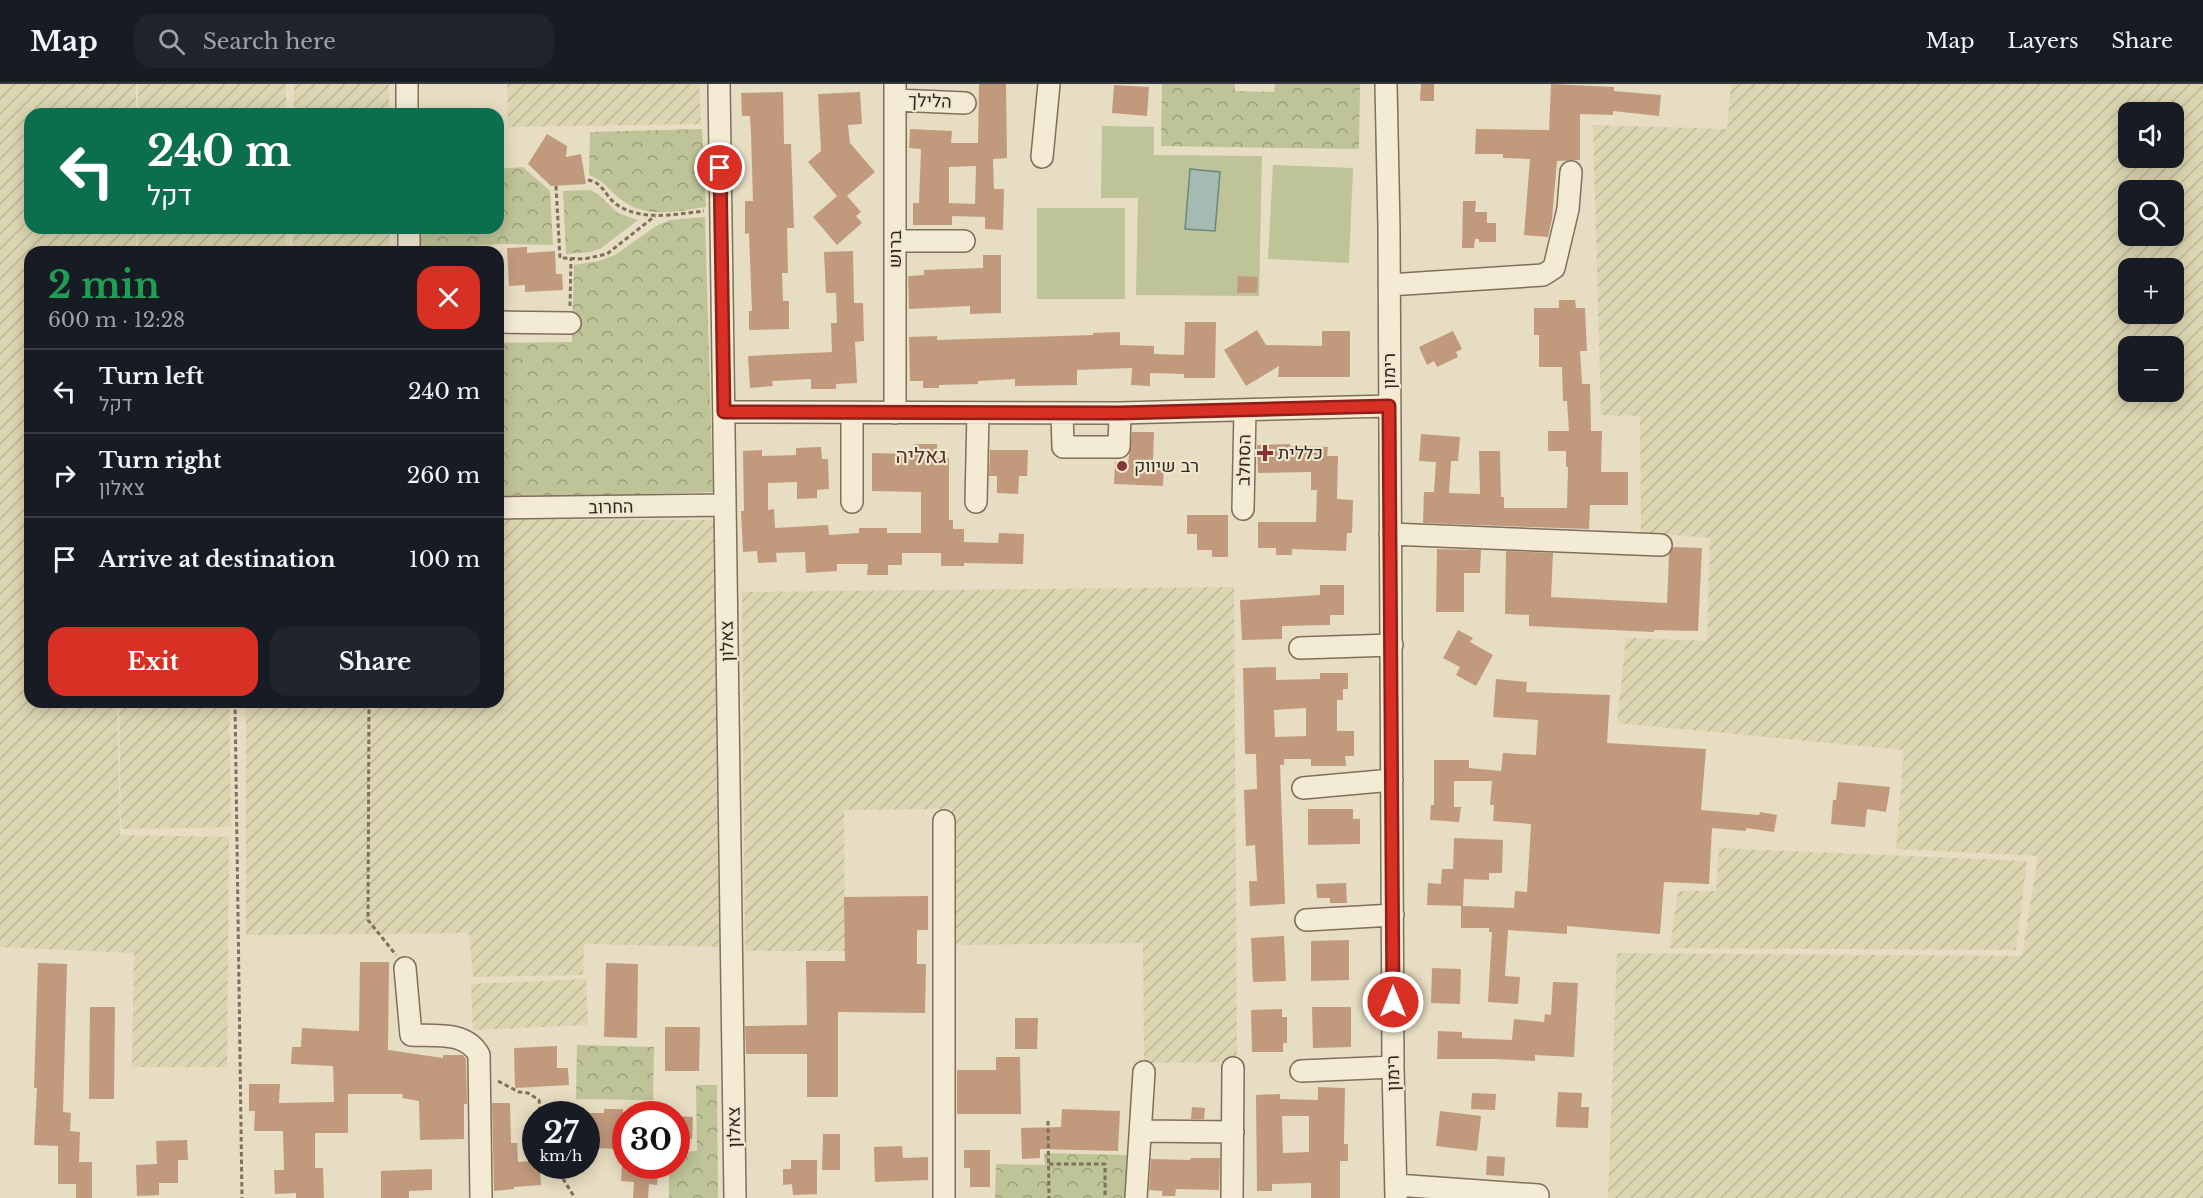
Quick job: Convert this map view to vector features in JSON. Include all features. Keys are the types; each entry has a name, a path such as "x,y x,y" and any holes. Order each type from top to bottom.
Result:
{"street":[{"path":"406,84 407,108"},
{"name":"צאלון","path":"719,84 735,1198"},
{"path":"1042,157 1049,84"},
{"name":"רימון","path":"1386,84 1394,915 1393,1067 1396,1191"},
{"name":"הלילך","path":"895,92 965,103"},
{"name":"ברוש","path":"895,92 895,413"},
{"path":"1389,285 1543,275 1554,268 1568,209 1571,172"},
{"path":"895,241 963,241"},
{"path":"504,322 570,322"},
{"path":"724,412 1120,413 1389,406"},
{"name":"הסחלב","path":"1243,509 1245,410"},
{"path":"852,413 852,502"},
{"path":"976,502 978,413"},
{"path":"1062,413 1063,447 1119,447 1120,413"},
{"name":"החרוב","path":"504,508 725,505"},
{"path":"1390,534 1661,545"},
{"path":"1300,648 1392,645"},
{"path":"1303,788 1392,780"},
{"path":"944,821 944,1198"},
{"path":"1306,920 1394,915"},
{"path":"405,968 411,1035 464,1039 474,1045 479,1055 481,1198"},
{"path":"1300,1071 1393,1067"},
{"path":"1232,1198 1233,1068"},
{"path":"1136,1198 1144,1072"},
{"path":"1141,1131 1233,1132"},
{"path":"1396,1191 1538,1195"}],"path":[{"path":"588,180 597,182 615,203 626,209 655,216 721,209"},
{"path":"556,186 561,258 594,258 607,254 655,216"},
{"path":"570,322 571,258"},
{"path":"235,708 242,1198"},
{"path":"369,708 368,920 405,968"},
{"path":"479,1072 519,1092 528,1093 539,1101"},
{"path":"1048,1121 1049,1198"},
{"path":"1049,1164 1105,1164 1105,1198"},
{"path":"563,1179 575,1198"}],"shaded area":[{"path":"0,84 136,84 136,108 24,108 24,234 136,234 136,246 24,246 24,708 117,708 120,835 229,837 227,1067 132,1067 134,953 0,947"},
{"path":"138,84 286,84 286,108 138,108"},
{"path":"294,84 389,84 389,108 294,108"},
{"path":"507,84 699,84 701,124 508,127"},
{"path":"1731,84 2203,84 2203,1198 1608,1198 1617,953 2022,956 2038,856 1896,849 1904,750 1617,723 1626,638 1707,641 1710,538 1641,532 1640,416 1601,415 1593,125 1727,129"},
{"path":"138,234 286,234 286,246 138,246"},
{"path":"293,234 389,234 389,246 293,246"},
{"path":"504,519 715,520 721,947 584,944 583,975 473,977 469,933 246,935 246,708 504,708"},
{"path":"1234,587 1237,1062 1144,1063 1143,943 953,945 952,809 844,810 845,951 745,951 742,592"},
{"path":"119,708 229,708 231,827 121,829"},
{"path":"1719,848 2027,861 2016,950 1670,948 1678,891 1716,891"},
{"path":"586,979 588,1025 473,1030 471,984"}],"green space":[{"path":"1162,84 1235,84 1235,91 1274,92 1275,84 1360,84 1359,149 1161,146"},
{"path":"1102,126 1154,127 1154,155 1262,156 1259,296 1136,295 1138,198 1101,198"},
{"path":"702,129 706,207 674,212 643,210 623,201 599,180 589,175 590,132"},
{"path":"1273,165 1353,168 1349,263 1268,259"},
{"path":"523,167 550,191 553,245 419,246 420,234 504,234 504,169"},
{"path":"590,190 598,194 618,213 638,220 600,249 566,254 563,191"},
{"path":"1037,208 1125,208 1125,299 1037,299"},
{"path":"705,217 713,492 504,499 504,343 572,342 574,265 599,261 615,255 656,226 670,220"},
{"path":"577,1045 654,1047 653,1100 576,1099"},
{"path":"696,1085 717,1085 718,1198 669,1198 669,1179 690,1179 690,1151 697,1151"},
{"path":"1044,1153 1127,1155 1126,1198 995,1198 996,1164 1045,1165"}],"water":[{"path":"1190,169 1220,172 1215,231 1185,229"}],"building":[{"path":"979,84 1006,84 1007,158 993,159 994,189 1004,189 1003,230 985,229 985,217 952,216 952,225 913,225 913,203 919,203 921,149 909,148 910,129 952,131 951,143 978,143","holes":["976,166 975,204 949,203 949,167"]},
{"path":"1421,84 1434,84 1434,101 1420,101"},
{"path":"1551,84 1614,87 1614,91 1661,95 1659,116 1613,111 1613,115 1580,114 1580,160 1557,161 1552,219 1548,237 1524,235 1530,159 1503,158 1503,154 1475,154 1476,129 1549,130"},
{"path":"1114,85 1149,87 1147,116 1112,113"},
{"path":"783,92 784,144 791,144 794,228 787,228 788,273 782,273 783,301 789,301 789,329 749,330 749,311 752,311 749,233 745,234 745,201 753,201 751,133 750,116 742,116 741,93"},
{"path":"860,92 862,124 848,125 850,143 875,172 847,196 861,212 856,216 862,223 837,245 813,217 837,196 808,162 821,151 818,94"},
{"path":"547,134 567,146 566,157 581,154 586,184 551,186 528,164"},
{"path":"1463,201 1476,201 1475,212 1487,212 1487,223 1496,223 1496,242 1479,242 1479,239 1475,239 1474,248 1462,248"},
{"path":"527,247 527,253 555,251 556,274 562,274 563,290 525,292 525,285 509,286 507,248"},
{"path":"853,251 854,303 863,303 864,341 855,342 857,383 836,384 836,389 811,389 811,379 772,381 773,386 750,388 748,356 832,352 831,323 837,323 836,293 826,293 824,252"},
{"path":"983,255 1001,255 1001,313 970,314 970,306 909,309 908,276 924,275 924,270 983,268"},
{"path":"1238,276 1258,277 1257,293 1237,293"},
{"path":"1559,300 1575,300 1576,308 1585,308 1587,351 1580,351 1582,384 1590,384 1591,431 1602,431 1601,472 1628,472 1628,505 1590,505 1589,529 1423,523 1424,492 1434,492 1436,462 1419,461 1421,434 1460,437 1458,461 1451,461 1449,493 1480,494 1479,451 1500,451 1501,497 1504,497 1504,508 1567,508 1566,451 1548,451 1548,431 1569,431 1567,401 1563,401 1562,367 1539,367 1539,335 1534,335 1534,308 1559,308"},
{"path":"1185,322 1216,322 1215,378 1184,378 1184,374 1150,373 1150,386 1131,385 1132,368 1077,370 1077,385 1015,386 1015,379 923,388 923,381 910,381 909,337 937,336 937,340 1093,335 1093,333 1120,332 1120,345 1154,346 1154,354 1184,355"},
{"path":"1257,330 1266,345 1322,346 1322,331 1350,331 1350,377 1278,377 1279,366 1246,386 1224,350"},
{"path":"1453,331 1462,349 1456,352 1458,357 1437,367 1434,361 1427,365 1419,347"},
{"path":"1132,432 1154,432 1153,460 1164,460 1163,486 1114,484 1115,462 1128,463"},
{"path":"914,444 937,444 937,458 949,458 949,520 953,520 953,529 964,529 964,542 998,543 999,533 1024,534 1023,564 964,563 964,566 941,566 941,553 902,553 902,565 888,565 888,575 867,575 868,564 837,564 837,571 806,573 805,552 776,553 777,562 758,563 757,551 743,552 741,511 744,511 743,451 762,450 762,456 796,455 796,448 821,447 822,459 828,459 829,489 817,490 817,498 797,499 797,482 768,483 768,510 774,509 775,528 828,525 829,535 859,533 859,528 887,528 887,533 921,533 921,492 872,491 872,453 913,454"},
{"path":"1290,444 1290,446 1328,447 1327,456 1338,456 1337,499 1353,500 1352,533 1347,533 1346,551 1292,549 1292,555 1276,555 1276,548 1258,548 1258,522 1316,522 1317,490 1311,490 1311,472 1258,473 1257,445"},
{"path":"990,450 1028,450 1027,476 1019,476 1018,494 997,493 997,476 989,476"},
{"path":"1187,515 1228,515 1228,557 1212,557 1212,550 1197,550 1197,534 1187,534"},
{"path":"1673,547 1702,548 1698,631 1654,630 1654,632 1529,626 1529,615 1505,614 1506,551 1553,553 1551,597 1667,603 1669,554"},
{"path":"1437,549 1481,550 1480,573 1464,573 1464,612 1436,612"},
{"path":"1320,585 1344,585 1344,615 1330,615 1330,625 1282,626 1282,639 1242,640 1240,600 1320,595"},
{"path":"1458,630 1473,638 1470,642 1493,655 1476,686 1456,675 1460,667 1443,658"},
{"path":"1276,667 1276,680 1320,679 1320,673 1348,673 1348,689 1343,689 1343,700 1337,700 1337,731 1354,731 1354,756 1345,756 1346,766 1311,766 1311,759 1284,759 1284,765 1280,765 1285,904 1250,906 1249,881 1257,881 1255,845 1246,846 1244,790 1257,789 1256,754 1245,754 1243,668","holes":["1306,708 1306,736 1275,737 1274,710"]},
{"path":"1496,679 1527,682 1526,692 1610,695 1607,743 1706,749 1701,810 1759,815 1760,812 1777,815 1774,832 1746,828 1746,831 1712,828 1709,884 1664,882 1660,934 1567,926 1567,934 1508,930 1505,976 1520,977 1518,1004 1488,1002 1492,932 1489,932 1489,928 1461,928 1461,906 1427,905 1428,883 1441,884 1442,869 1453,869 1454,838 1503,840 1502,873 1489,873 1489,880 1464,879 1463,906 1514,908 1515,891 1527,892 1531,824 1493,821 1494,805 1490,805 1492,781 1454,781 1454,807 1461,807 1459,822 1430,820 1431,805 1434,805 1434,760 1469,760 1469,768 1501,771 1503,753 1536,755 1538,720 1493,717"},
{"path":"1838,782 1890,787 1886,812 1867,809 1865,827 1831,824 1833,800 1836,800"},
{"path":"1308,809 1353,809 1353,819 1360,819 1360,844 1308,845"},
{"path":"1346,883 1347,903 1330,903 1330,898 1317,898 1316,884"},
{"path":"928,896 928,930 917,930 917,964 926,964 925,1013 838,1012 838,1097 807,1097 807,1054 746,1054 745,1026 807,1025 806,961 845,961 844,897"},
{"path":"1284,936 1286,981 1253,982 1251,938"},
{"path":"1349,940 1349,980 1311,981 1311,941"},
{"path":"360,962 389,962 388,1050 443,1058 443,1055 463,1055 466,1059 467,1104 464,1104 464,1139 420,1140 419,1101 402,1098 403,1094 348,1094 348,1133 315,1133 315,1168 323,1168 324,1198 296,1198 296,1193 275,1194 274,1170 284,1170 283,1131 254,1131 255,1111 249,1111 249,1084 280,1084 279,1103 334,1102 333,1066 291,1064 292,1047 301,1047 302,1028 359,1031"},
{"path":"38,963 67,964 63,1112 71,1113 70,1131 80,1132 79,1162 92,1162 92,1198 76,1198 76,1184 58,1184 58,1146 34,1145"},
{"path":"606,963 638,964 637,1038 604,1037"},
{"path":"1432,968 1461,969 1460,1004 1431,1003"},
{"path":"1553,982 1578,983 1574,1057 1535,1055 1535,1061 1437,1059 1438,1031 1462,1032 1462,1038 1512,1040 1514,1019 1544,1022 1545,1014 1551,1015"},
{"path":"90,1007 115,1007 114,1099 89,1099"},
{"path":"1312,1007 1351,1007 1351,1047 1313,1048"},
{"path":"1282,1009 1282,1017 1287,1017 1287,1043 1283,1043 1283,1052 1252,1052 1251,1010"},
{"path":"1015,1018 1038,1018 1037,1049 1015,1049"},
{"path":"665,1027 700,1027 699,1071 665,1071"},
{"path":"557,1046 557,1068 568,1068 569,1085 515,1088 514,1048"},
{"path":"996,1057 1020,1057 1021,1114 957,1114 957,1070 996,1070"},
{"path":"1318,1087 1345,1088 1344,1144 1348,1144 1348,1161 1340,1161 1340,1198 1311,1198 1311,1183 1272,1184 1272,1191 1257,1191 1256,1095 1280,1094 1280,1099 1318,1100","holes":["1282,1116 1309,1116 1309,1152 1283,1153"]},
{"path":"1558,1092 1582,1093 1581,1107 1589,1107 1588,1128 1556,1127"},
{"path":"1472,1093 1496,1094 1495,1110 1471,1109"},
{"path":"492,1103 510,1103 511,1143 517,1143 518,1162 522,1162 522,1179 541,1179 541,1185 494,1191"},
{"path":"1192,1107 1205,1108 1204,1119 1191,1119"},
{"path":"604,1109 612,1109 612,1149 600,1148 600,1113 604,1113"},
{"path":"1062,1109 1120,1111 1118,1151 1040,1149 1040,1158 1022,1159 1021,1128 1061,1127"},
{"path":"1440,1111 1481,1116 1477,1151 1436,1146"},
{"path":"690,1117 693,1117 692,1139 690,1139"},
{"path":"823,1134 840,1134 840,1170 822,1170"},
{"path":"187,1140 188,1160 178,1160 178,1183 159,1183 159,1195 137,1196 136,1165 157,1164 156,1141"},
{"path":"902,1146 903,1158 928,1157 928,1180 875,1182 874,1147"},
{"path":"964,1150 990,1150 990,1187 970,1187 970,1168 964,1168"},
{"path":"1487,1156 1505,1157 1504,1176 1486,1175"},
{"path":"1191,1158 1220,1158 1219,1190 1176,1189 1175,1196 1162,1196 1162,1191 1149,1190 1151,1159 1190,1160"},
{"path":"791,1160 817,1160 817,1194 793,1195 792,1184 783,1185 783,1169 791,1169"},
{"path":"432,1169 432,1190 409,1191 409,1198 381,1198 381,1171"},
{"path":"621,1179 657,1179 657,1185 649,1184 648,1198 633,1198 634,1182 621,1181"}],"place":[{"name":"כללית","path":"1265,453"},
{"name":"רב שיווק","path":"1122,466"}],"district":[{"name":"גאליה","path":"921,456"}],"route":[{"path":"720,168 724,412 1120,413 1389,406 1393,1002"}]}
